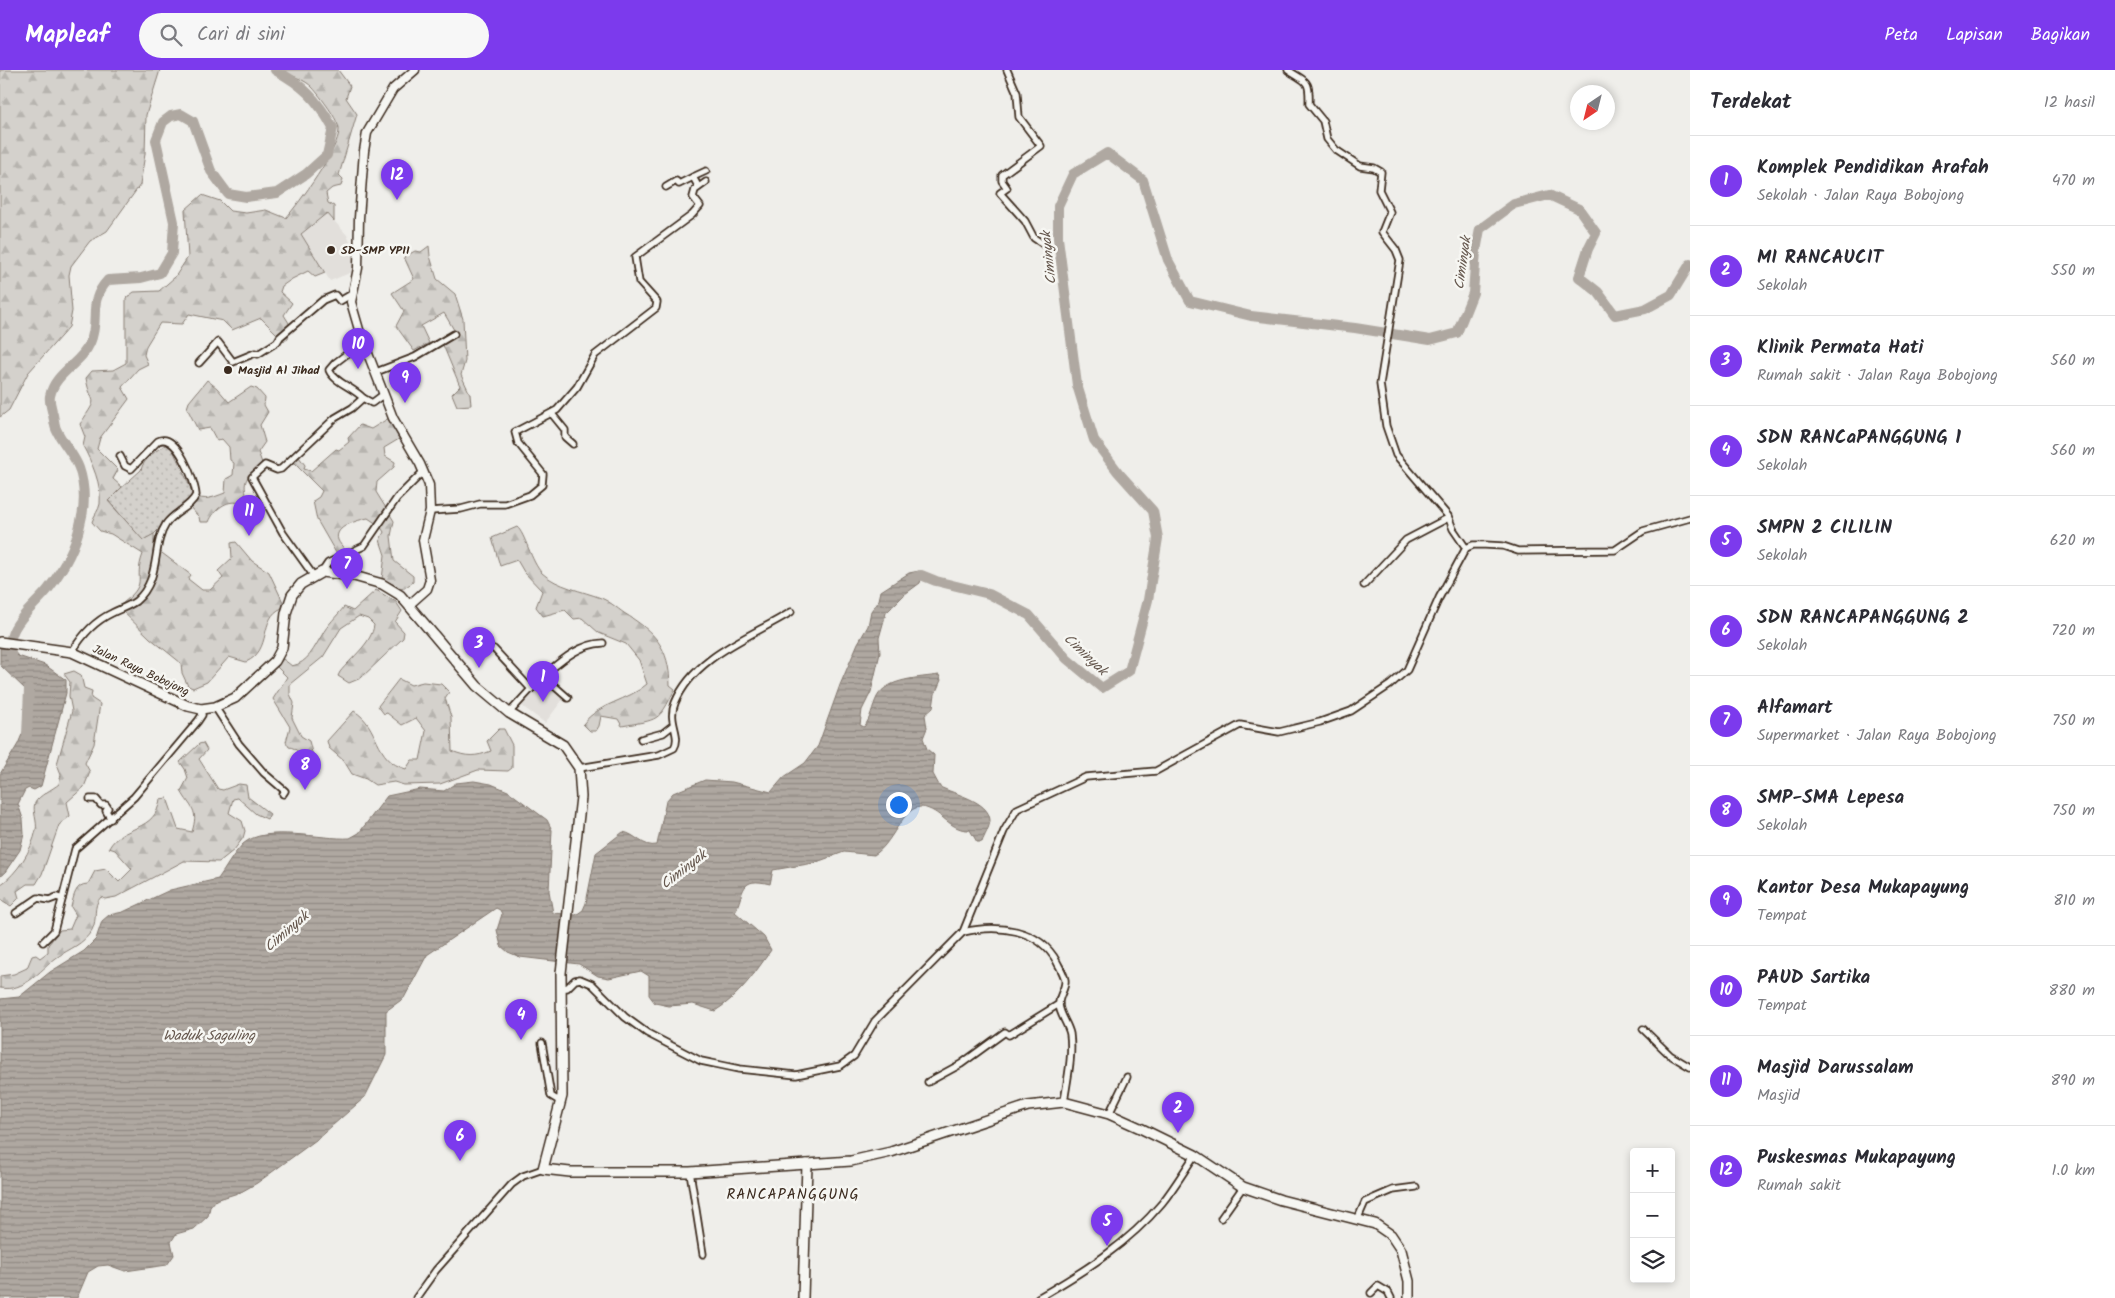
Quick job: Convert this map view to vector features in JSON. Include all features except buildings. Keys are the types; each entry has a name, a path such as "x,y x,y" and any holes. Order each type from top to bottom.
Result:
{"main road":[{"path":"318,574 354,576 390,588 409,605 477,686 508,713 563,745 579,768 581,797 579,821 561,973 563,1086 561,1102 543,1169 570,1172 690,1172 840,1162 865,1158 929,1140 1028,1106 1064,1102 1109,1114 1195,1155 1243,1187 1309,1208 1358,1218 1375,1224 1397,1241 1409,1281 1409,1298"},
{"name":"Jalan Raya Bobojong","path":"0,642 72,652 181,703 200,708 215,707 235,698 275,661 282,648 286,614 292,595 301,584 318,574"},
{"path":"803,1298 807,1164"}],"street":[{"path":"409,605 430,584 423,540 430,511 429,485 402,436 384,394 352,309 352,294 358,268 359,218 367,133 393,89 415,70"},
{"path":"1007,70 1017,94 1019,117 1041,146 1002,175 1002,181 1008,188 1000,193 1025,221 1034,238 1046,246"},
{"path":"1288,70 1302,76 1305,80 1310,93 1309,104 1323,121 1327,139 1331,144 1360,166 1374,168 1381,172 1379,190 1390,212 1382,232 1396,250 1400,260 1394,309 1380,384 1386,426 1396,455 1448,518 1466,548"},
{"path":"666,187 676,180 679,184 706,171"},
{"path":"693,177 698,186"},
{"path":"430,511 461,509 486,503 505,504 530,495 542,485 544,474 524,451 514,433 552,414 577,388 595,355 656,308 657,302 639,282 635,257 700,206 693,197 696,187 706,182"},
{"path":"200,363 218,342 233,362 255,353 258,354 278,342 280,338 323,300 335,295 340,301 352,294"},
{"path":"376,372 415,356 454,334"},
{"path":"364,342 335,363 329,370 335,378 372,404 384,394"},
{"path":"363,398 336,418 281,469 277,470 264,465 252,477 283,533 318,574 328,563 364,546 397,498 423,472"},
{"path":"552,414 565,430 565,437 574,444"},
{"path":"72,652 81,638 99,620 126,606 142,594 154,572 161,537 166,523 194,500 196,495 182,456 170,441 164,439 158,441 131,469 125,466 120,456"},
{"path":"1364,585 1406,540 1448,518"},
{"path":"561,988 568,988 575,980 592,984 625,1017 647,1033 701,1061 732,1068 796,1075 840,1066 854,1056 875,1021 963,932 1004,831 1016,809 1073,781 1095,776 1152,773 1211,743 1240,725 1279,732 1342,715 1366,703 1407,670 1439,598 1466,548 1479,544 1503,546 1518,551 1567,552 1615,550 1643,531 1690,518"},
{"path":"579,768 668,752 674,748 677,740 672,726 672,710 681,691 704,664 792,612"},
{"path":"508,713 543,676 562,660 584,647 603,643"},
{"path":"494,649 531,689"},
{"path":"543,676 568,698"},
{"path":"215,707 231,734 264,773 285,791 283,794"},
{"path":"43,942 54,930 75,849 134,797 198,721 202,715 200,708"},
{"path":"641,739 663,733 672,726"},
{"path":"90,799 96,799 101,805 106,805 108,808 106,811 110,819"},
{"path":"16,913 38,898 47,900 57,897 62,899"},
{"path":"963,932 1007,929 1025,933 1036,939 1055,958 1065,978 1059,1004 1067,1025 1070,1045 1064,1102"},
{"path":"928,1082 961,1064 1005,1032 1008,1035 1059,1004"},
{"path":"1644,1028 1670,1055 1690,1067"},
{"path":"542,1043 550,1096 561,1102"},
{"path":"1109,1114 1127,1077"},
{"path":"1038,1298 1092,1265 1129,1236 1162,1203 1195,1155"},
{"path":"416,1298 442,1264 512,1184 523,1176 543,1169"},
{"path":"690,1172 703,1254"},
{"path":"1221,1218 1243,1187"},
{"path":"1358,1218 1365,1202 1393,1190 1416,1187"},
{"path":"1371,1293 1378,1286 1388,1292 1391,1298"}],"shaded area":[{"name":"SD-SMP YPII","path":"327,213 347,235 356,257 357,270 330,281 301,234"},
{"path":"541,680 564,698 545,723 522,706"}],"green space":[{"path":"0,70 160,70 146,115 145,154 140,185 107,231 90,241 71,266 69,275 72,311 69,327 28,373 9,410 0,417"},
{"path":"280,70 338,70 350,86 346,98 357,114 339,175 343,179 341,186 332,188 326,193 328,203 334,206 334,221 327,213 301,234 325,273 315,277 308,271 282,286 280,292 292,303 284,315 289,323 288,339 284,341 261,318 232,330 223,321 189,314 182,324 160,323 146,346 144,355 148,364 138,369 122,387 129,399 100,438 97,449 118,470 113,479 122,487 108,501 143,540 154,534 154,547 191,575 188,579 202,590 210,590 223,578 218,571 232,558 231,543 236,542 252,561 269,572 283,602 282,608 270,619 260,650 254,657 246,662 229,657 207,682 193,688 188,686 182,673 181,663 150,638 118,607 135,592 138,586 143,554 111,534 100,531 92,522 99,506 100,497 96,474 83,446 85,437 80,424 93,401 86,378 92,371 113,370 126,363 126,298 134,292 159,291 175,277 188,257 185,210 202,195 220,201 230,211 246,213 266,210 286,218 300,201 326,162 337,139 339,130 336,120 329,108 310,85"},
{"path":"429,246 437,279 455,294 463,319 465,361 461,375 470,394 471,405 457,406 452,394 460,386 443,345 457,335 444,313 421,326 429,343 414,351 396,326 404,311 392,293 414,279 404,257 415,251 421,252"},
{"path":"207,380 229,402 251,387 257,389 265,398 264,405 268,412 260,425 265,442 258,452 262,463 251,472 247,479 245,483 246,493 240,503 225,504 214,513 209,522 200,522 199,517 186,503 194,495 205,498 225,493 226,479 233,475 234,463 230,460 229,447 222,439 217,441 210,428 198,430 187,408 189,402"},
{"path":"389,418 399,439 384,448 385,456 395,462 394,467 377,482 376,492 394,521 391,536 394,561 413,576 413,582 403,589 382,579 385,555 380,540 384,532 380,526 368,518 348,524 339,531 337,535 338,540 345,550 339,554 336,553 317,520 313,501 319,497 322,491 294,463 299,457 305,465 304,469 311,471 336,449 339,450 349,442 348,438 360,425 371,429"},
{"path":"167,444 171,446 194,495 154,534 143,541 108,500 141,470 151,455"},
{"path":"517,527 523,535 538,568 548,578 607,601 644,627 658,642 667,660 670,685 675,689 665,708 656,718 622,726 618,719 601,716 596,731 590,731 583,724 597,711 647,684 639,660 626,644 599,633 582,618 574,619 565,610 543,616 536,607 542,591 524,572 517,560 500,566 492,538"},
{"path":"376,590 396,602 402,611 395,622 404,632 403,638 361,678 349,683 338,676 365,644 374,625 368,619 359,616 341,628 323,657 290,684 290,694 294,703 292,718 301,736 309,741 314,760 302,760 297,751 289,747 286,742 290,727 273,699 287,677 277,667 283,659 292,666 302,662 310,654 344,607 353,611"},
{"path":"74,671 81,675 84,688 92,691 91,698 100,704 94,744 85,763 90,772 84,787 67,802 70,816 59,825 42,874 36,884 27,884 17,891 19,898 11,906 0,899 0,885 18,868 34,838 36,827 35,803 42,795 59,784 61,774 57,764 72,711 69,696 70,682 64,674"},
{"path":"399,679 411,685 423,682 441,684 449,692 445,698 451,717 452,751 471,756 491,751 487,741 499,729 504,729 512,745 512,768 508,771 478,770 440,784 404,785 394,782 375,785 366,779 352,774 344,761 329,748 327,741 354,711 362,717 382,751 395,765 406,769 412,760 420,760 426,731 416,718 402,725 387,713 384,714 378,706"},
{"path":"203,743 207,750 199,759 218,789 223,790 239,784 246,785 248,797 270,814 267,819 256,814 238,798 233,799 229,813 242,821 245,831 243,838 234,850 219,862 184,861 116,897 105,899 101,897 97,904 94,926 85,939 56,958 24,984 17,987 0,988 0,976 14,974 27,968 32,956 36,955 40,958 48,952 48,945 60,930 70,929 76,915 71,907 74,895 80,886 88,884 95,871 106,869 119,882 132,869 115,850 109,848 122,835 152,818 157,810 160,799 167,798 178,829 192,832 195,818 191,806 181,791 188,778 180,762 199,744"}],"water":[{"name":"Waduk Saguling","path":"919,571 923,573 920,583 905,594 886,613 879,638 880,653 871,692 862,710 860,725 864,727 877,697 888,686 914,678 939,675 941,680 935,694 933,708 925,715 927,728 923,738 927,749 934,755 933,774 940,787 970,799 988,813 990,823 982,842 977,842 970,830 958,828 929,809 920,807 913,809 906,815 882,849 874,855 844,852 814,863 773,870 770,884 753,882 748,884 742,892 735,912 764,937 771,950 739,991 715,1011 693,1004 669,1006 655,1003 649,995 649,976 641,971 609,978 598,976 579,964 520,957 508,952 501,946 497,930 502,914 496,908 427,955 404,998 386,1011 386,1055 365,1097 316,1140 257,1183 241,1192 216,1200 210,1207 208,1216 194,1229 176,1234 171,1242 174,1255 167,1265 125,1271 108,1265 98,1266 88,1272 77,1298 0,1298 0,999 19,997 50,972 84,951 96,939 102,921 109,915 123,912 170,890 218,879 239,848 253,838 265,835 294,834 350,838 359,833 387,796 420,789 444,791 456,783 474,781 491,784 508,791 547,820 552,830 549,891 553,913 576,915 583,910 586,903 596,853 623,832 648,845 657,845 666,801 673,793 705,780 732,782 771,792 784,777 805,763 818,746 840,685 858,643 868,626 871,611 879,600 881,591 909,573"},
{"path":"0,648 11,648 18,656 45,665 66,680 66,693 41,786 34,790 29,788 25,790 18,804 23,819 24,834 20,850 3,875 0,876 0,774 18,744 32,710 26,690 0,665"}],"waterway":[{"path":"13,660 10,649 14,629 49,588 64,566 72,550 82,518 84,497 81,475 74,458 56,429 50,400 53,388 62,374 81,357 90,343 93,334 97,296 108,280 141,278 160,273 172,253 174,222 156,140 163,122 171,116 181,114 193,121 211,171 228,194 246,197 277,193 306,174 327,155 333,128 327,118 315,101 301,87 275,70"},
{"name":"Ciminyak","path":"911,579 921,575 936,581 989,594 1029,615 1067,659 1102,688 1129,671 1148,600 1158,538 1153,511 1118,472 1094,440 1077,385 1058,238 1058,206 1073,174 1107,153 1143,180 1168,260 1190,301 1251,316 1355,328 1430,340 1457,333 1473,293 1476,251 1480,229 1514,204 1549,195 1579,209 1596,233 1588,249 1579,277 1598,292 1615,315 1645,309 1671,295 1690,264"},
{"path":"27,735 29,689"}],"place":[{"name":"Puskesmas Mukapayung","path":"397,200"},
{"name":"SD-SMP YPII","path":"331,250"},
{"name":"PAUD Sartika","path":"358,369"},
{"name":"Masjid Al Jihad","path":"228,370"},
{"name":"Kantor Desa Mukapayung","path":"405,403"},
{"name":"Masjid Darussalam","path":"249,536"},
{"name":"Alfamart","path":"347,589"},
{"name":"Klinik Permata Hati","path":"479,668"},
{"name":"Komplek Pendidikan Arafah","path":"543,702"},
{"name":"SMP-SMA Lepesa","path":"305,790"},
{"name":"SDN RANCaPANGGUNG 1","path":"521,1040"},
{"name":"MI RANCAUCIT","path":"1178,1133"},
{"name":"SDN RANCAPANGGUNG 2","path":"460,1161"},
{"name":"SMPN 2 CILILIN","path":"1107,1246"}],"district":[{"name":"RANCAPANGGUNG","path":"793,1194"}]}
